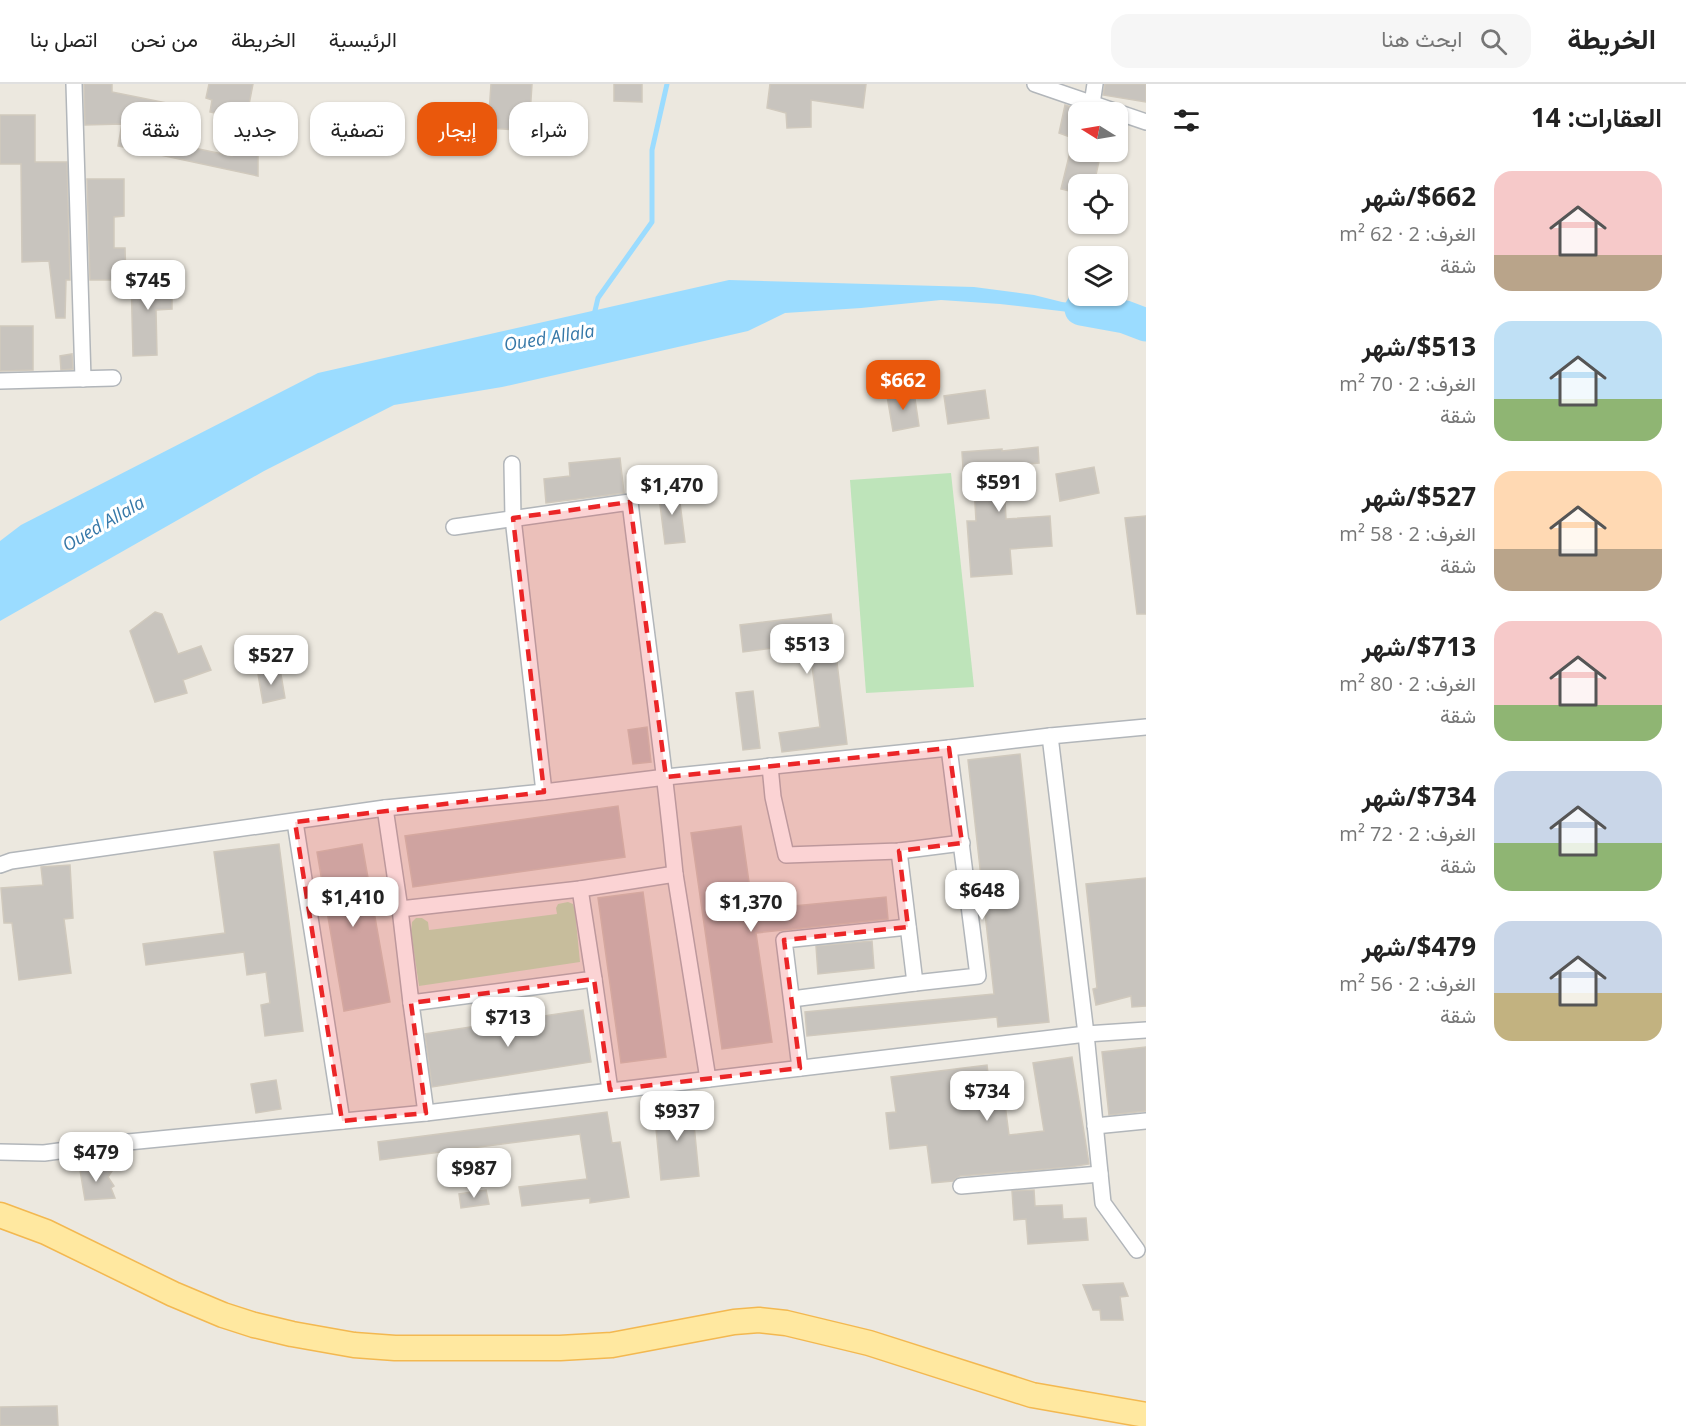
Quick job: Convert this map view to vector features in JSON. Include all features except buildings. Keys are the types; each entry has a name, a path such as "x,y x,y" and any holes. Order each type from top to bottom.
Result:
{"main road":[{"path":"0,1215 46,1232 198,1305 254,1325 326,1341 395,1348 560,1348 612,1345 734,1322 772,1321 869,1343 1032,1395 1146,1414"}],"street":[{"path":"74,84 83,378"},
{"path":"1035,84 1086,102"},
{"path":"1092,102 1095,84"},
{"path":"1128,116 1146,122"},
{"path":"0,381 113,378"},
{"path":"512,464 513,518 544,792"},
{"path":"454,526 630,502 666,777 675,874 708,1079"},
{"path":"0,865 11,861 385,808 1146,727"},
{"path":"1050,736 1086,1034 1103,1203 1137,1250"},
{"path":"792,999 978,976 950,748"},
{"path":"771,766 773,797 786,855 899,851 962,843"},
{"path":"385,808 426,1113"},
{"path":"295,822 342,1121"},
{"path":"899,851 915,983"},
{"path":"400,909 580,889 675,874"},
{"path":"580,889 610,1090"},
{"path":"800,1068 784,939 908,927"},
{"path":"411,1003 594,979"},
{"path":"0,1152 44,1153 118,1143 426,1113 1086,1034 1146,1030"},
{"path":"1095,1126 1146,1121"},
{"path":"961,1186 1100,1174"}],"highlighted area":[{"path":"630,502 666,777 949,748 962,843 899,851 908,927 784,940 800,1068 610,1090 594,979 411,1003 426,1113 342,1121 295,822 544,792 513,518"}],"green space":[{"path":"951,473 974,687 866,693 850,480"},
{"path":"568,902 573,904 575,911 580,962 419,986 411,932 412,922 416,918 422,918 428,922 429,930 557,914 558,904"}],"water":[{"path":"729,280 974,287 1034,295 1068,303 1068,306 1109,308 1125,317 941,300 785,313 748,331 502,387 394,405 264,471 0,621 0,541 21,525 318,373"}],"waterway":[{"path":"594,315 598,298 652,222 652,150 667,84"},
{"name":"Oued Allala","path":"1081,309 1125,317 1146,325"}]}
